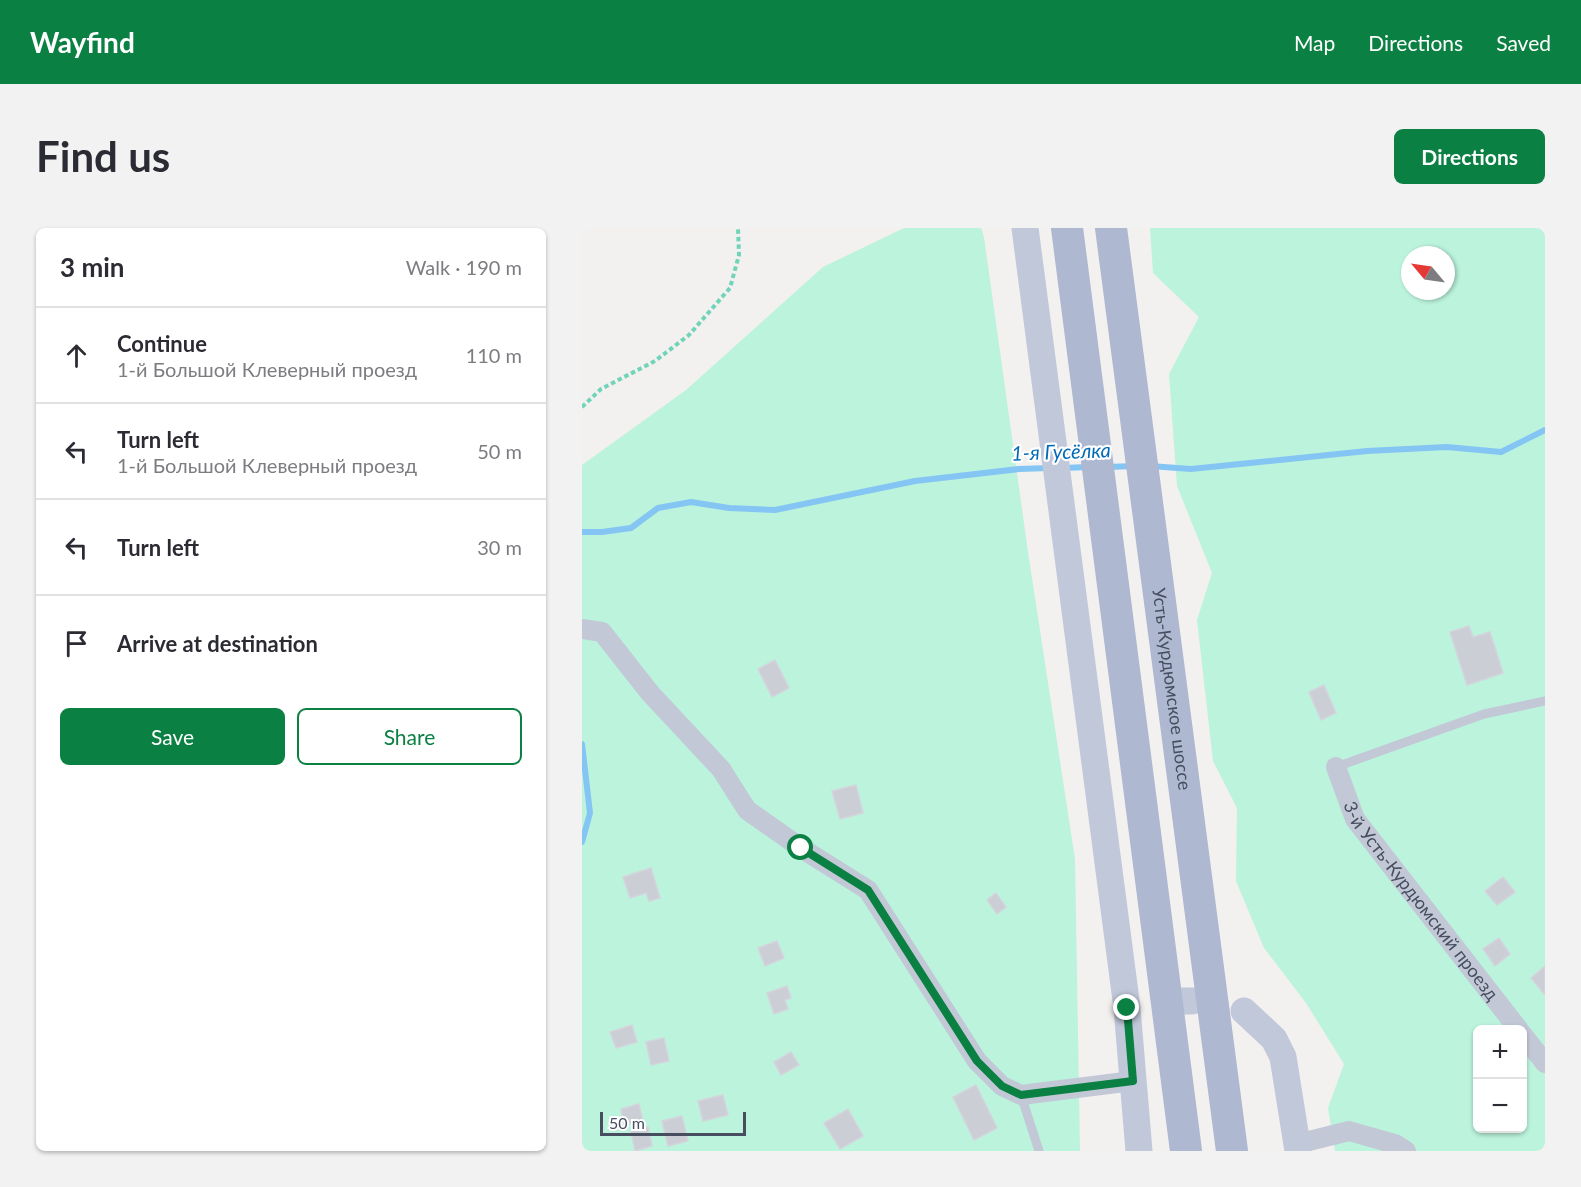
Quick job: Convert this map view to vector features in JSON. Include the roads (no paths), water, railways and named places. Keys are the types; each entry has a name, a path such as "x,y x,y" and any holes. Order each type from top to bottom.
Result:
{"main road":[{"path":"1067,228 1186,1151"},
{"name":"Усть-Курдюмское шоссе","path":"1111,228 1232,1151"}],"street":[{"path":"1025,228 1049,419 1137,1006 1133,1081 1139,1151"},
{"path":"582,629 602,632 650,693 721,769 747,810 801,848 868,890 977,1061 1002,1086 1021,1095 1133,1081"},
{"name":"3-й Усть-Курдюмский проезд","path":"1336,767 1355,819 1516,1025"},
{"path":"1244,1011 1274,1039 1283,1057 1297,1148 1349,1131 1395,1144 1406,1151"},
{"path":"1527,1040 1545,1063"}],"lane":[{"path":"1336,767 1484,714 1545,701"},
{"path":"1021,1095 1039,1151"}],"waterway":[{"name":"1-я Гусёлка","path":"1150,466 1191,469 1367,451 1447,447 1501,452 1545,430"},
{"name":"1-я Гусёлка","path":"1108,467 1134,466"},
{"name":"1-я Гусёлка","path":"1063,468 1089,467"},
{"name":"1-я Гусёлка","path":"582,532 631,528 658,508 691,502 729,508 775,510 915,481 1019,469 1050,468"},
{"name":"1-я Гусёлка","path":"582,744 590,813 582,842"}]}
